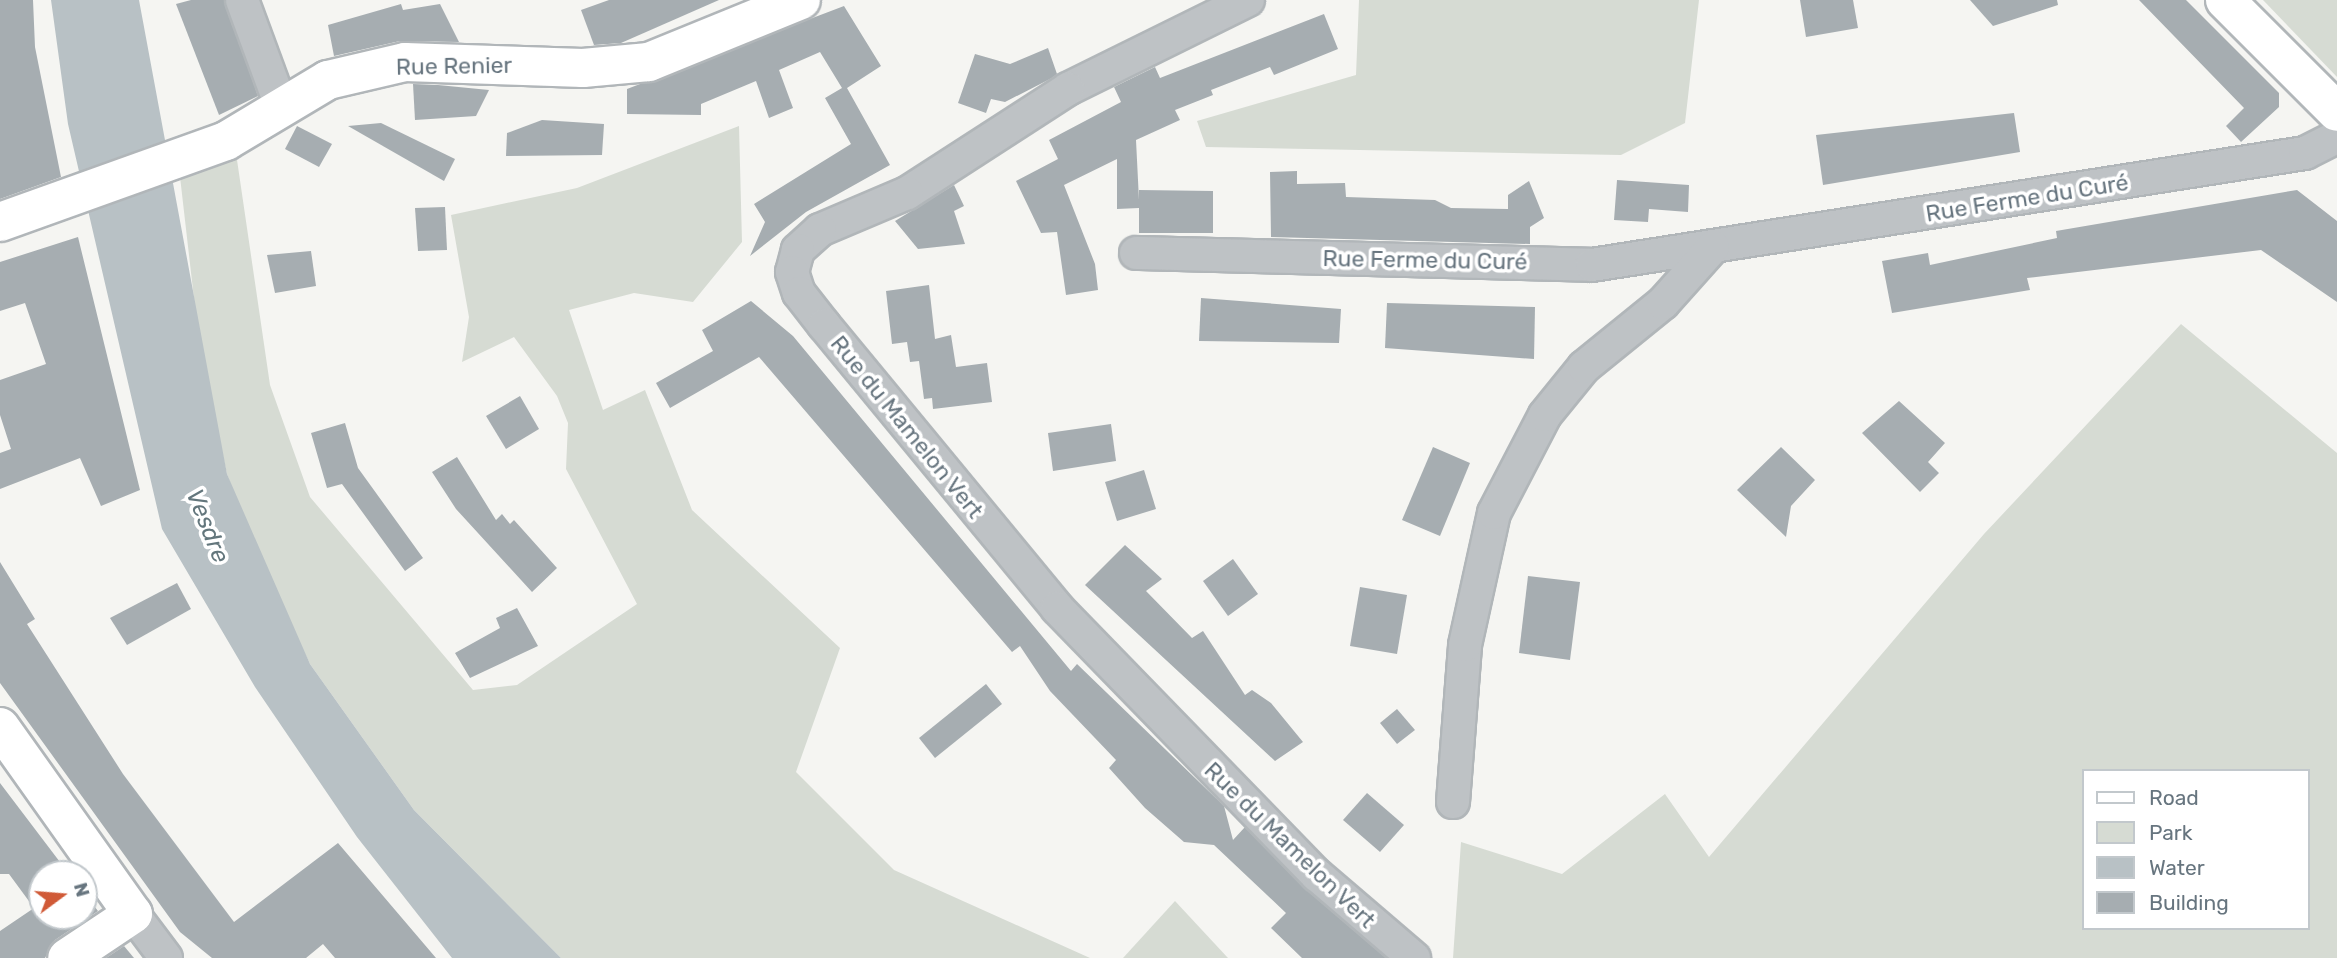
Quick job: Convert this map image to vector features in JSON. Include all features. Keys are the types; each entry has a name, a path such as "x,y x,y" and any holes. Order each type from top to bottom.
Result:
{"street":[{"path":"242,0 282,109"},
{"name":"Rue Renier","path":"0,222 226,141 328,80 405,62 583,68 649,62 801,0"},
{"name":"Rue du Mamelon Vert","path":"1248,0 1068,89 907,193 820,230 797,250 792,272 799,293 824,325 1057,608 1317,875 1414,958"},
{"path":"2225,0 2337,112"},
{"name":"Rue Ferme du Curé","path":"1136,253 1592,265 2305,153 2337,138"},
{"path":"1453,802 1465,645 1494,513 1545,415 1584,367 1663,303 1713,247"},
{"path":"0,727 166,958"},
{"path":"67,958 133,914"}],"green space":[{"path":"1359,0 1699,0 1685,123 1621,155 1206,147 1197,121 1356,75"},
{"path":"2263,0 2337,0 2337,77"},
{"path":"739,126 742,242 693,302 634,293 569,310 603,410 645,390 692,510 840,648 796,772 894,870 1090,958 561,958 414,810 310,664 256,552 227,474 200,351 179,168 236,153 270,385 310,497 473,690 517,685 637,604 566,469 568,423 557,396 514,337 462,362 469,317 451,215 577,188"},
{"path":"2181,324 2337,453 2337,958 1453,958 1461,842 1562,874 1665,794 1709,857 1984,534"},
{"path":"1175,901 1228,958 1123,958"}],"water":[{"name":"Vesdre","path":"51,0 139,0 227,474 310,664 414,810 561,958 452,958 357,837 255,687 162,529 68,124"}],"building":[{"path":"0,0 33,0 35,47 61,177 0,199"},
{"path":"191,0 224,0 258,96 219,115 176,4"},
{"path":"609,0 719,0 621,43 594,45 581,10"},
{"path":"1800,0 1853,0 1858,28 1806,37"},
{"path":"1970,0 2057,0 2058,5 1993,26"},
{"path":"2139,0 2186,0 2279,93 2279,107 2241,142 2226,126 2244,108"},
{"path":"401,4 403,10 440,4 459,42 400,41 334,56 328,25"},
{"path":"844,6 881,66 847,88 890,165 806,212 750,256 765,222 754,204 851,144 825,98 842,88 820,52 779,70 793,108 769,118 756,81 701,104 701,115 627,114 627,89"},
{"path":"1324,14 1338,49 1274,75 1270,67 1211,90 1213,95 1175,110 1180,120 1136,140 1139,200 1139,190 1213,191 1213,233 1139,233 1139,208 1117,209 1117,159 1064,185 1095,264 1098,290 1066,295 1057,232 1041,233 1016,181 1058,159 1049,140 1121,102 1114,87 1155,67 1160,78"},
{"path":"1048,48 1057,74 1052,78 1005,102 991,99 986,113 958,103 975,54 1010,64"},
{"path":"413,84 489,90 476,116 415,120"},
{"path":"2014,113 2020,152 1823,185 1816,135"},
{"path":"542,120 604,124 602,155 506,156 507,133"},
{"path":"381,123 455,159 444,181 348,126"},
{"path":"297,126 332,144 319,167 285,149"},
{"path":"1297,171 1297,184 1345,183 1346,197 1435,200 1451,208 1508,209 1508,195 1529,181 1544,218 1530,227 1530,244 1271,237 1270,172"},
{"path":"1617,180 1689,185 1688,212 1649,209 1648,222 1614,220"},
{"path":"954,185 964,206 954,211 965,244 918,249 895,221"},
{"path":"2297,190 2337,221 2337,302 2261,250 2027,278 2030,290 1892,313 1882,261 1928,253 1930,265 2057,238 2056,231"},
{"path":"445,207 447,250 418,251 415,208"},
{"path":"78,237 140,490 101,506 80,458 0,489 0,453 11,449 0,415 0,380 46,364 25,303 0,311 0,262"},
{"path":"311,251 316,286 275,293 267,255"},
{"path":"929,285 935,339 951,335 956,367 987,363 992,402 933,409 932,398 924,399 919,361 910,362 907,342 892,344 886,291"},
{"path":"1201,298 1341,309 1339,343 1199,341"},
{"path":"751,301 793,336 1071,671 1077,664 1224,806 1233,840 1245,827 1386,958 1302,958 1271,928 1286,913 1214,845 1184,842 1145,808 1109,768 1116,760 1050,691 1020,646 1012,652 759,357 670,408 656,383 713,351 702,330"},
{"path":"1387,303 1535,307 1534,359 1385,348"},
{"path":"520,396 539,429 506,449 486,416"},
{"path":"1899,401 1945,443 1928,462 1939,473 1920,492 1862,433"},
{"path":"345,423 358,468 423,558 405,571 342,484 327,488 311,433"},
{"path":"1111,424 1116,461 1053,471 1048,433"},
{"path":"1433,447 1470,463 1440,536 1402,520"},
{"path":"1781,447 1815,480 1791,506 1786,537 1737,490"},
{"path":"457,457 496,520 502,514 510,524 514,520 557,568 532,592 456,509 432,472"},
{"path":"1144,470 1156,509 1117,521 1105,482"},
{"path":"1125,545 1162,579 1146,591 1192,638 1203,631 1245,695 1252,690 1271,703 1303,742 1275,761 1085,585"},
{"path":"1233,559 1258,594 1228,616 1203,581"},
{"path":"0,562 35,619 27,624 123,774 234,922 338,843 436,958 335,958 323,944 306,958 212,958 180,932 0,683"},
{"path":"1528,576 1580,582 1570,660 1519,653"},
{"path":"177,583 191,609 127,645 110,618"},
{"path":"1360,587 1407,595 1397,654 1350,646"},
{"path":"517,608 538,646 470,678 455,653 500,628 496,618"},
{"path":"986,684 1002,704 935,758 919,738"},
{"path":"1397,709 1415,730 1397,744 1380,723"},
{"path":"0,783 58,860 28,860 28,900 9,874 0,874"},
{"path":"1367,793 1404,825 1380,852 1343,820"},
{"path":"28,912 28,930 70,930 55,940 45,958 0,958 0,931"},
{"path":"124,946 134,958 106,958"}]}
